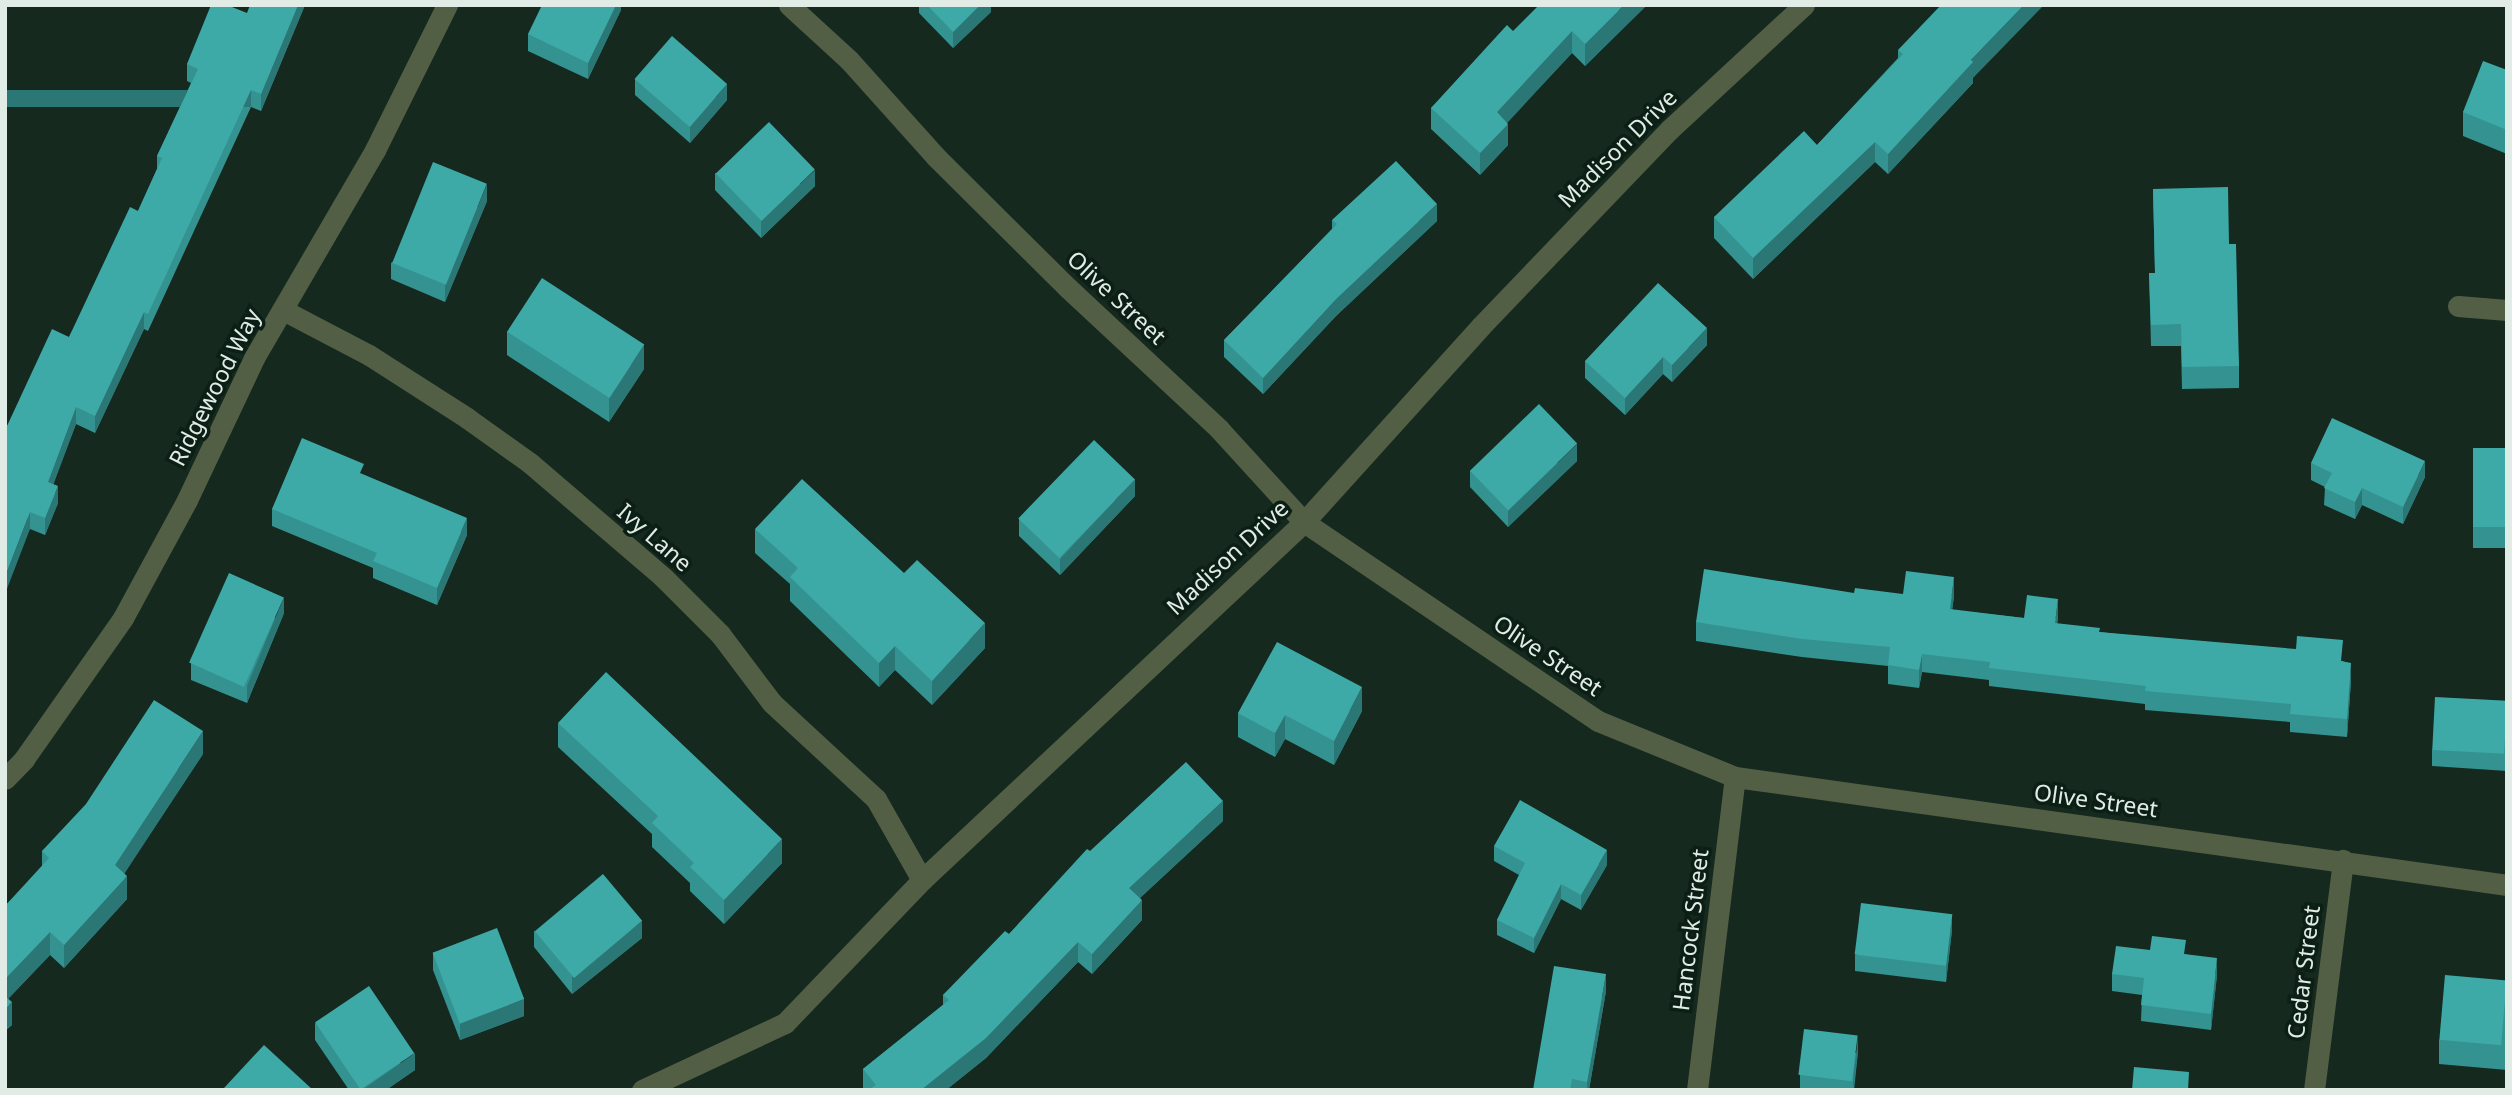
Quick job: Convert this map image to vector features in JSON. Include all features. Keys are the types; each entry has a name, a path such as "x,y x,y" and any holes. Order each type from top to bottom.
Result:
{"street":[{"name":"Ridgewood Way","path":"5,779 24,759 123,618 187,499 254,358 374,150 447,5"},
{"name":"Olive Street","path":"789,5 849,61 936,157 1068,288 1219,429 1304,522 1598,721 1735,777 2507,885"},
{"name":"Madison Drive","path":"642,1090 785,1023 922,880 1304,522 1481,326 1669,130 1804,5"},
{"path":"2458,306 2507,310"},
{"name":"Ivy Lane","path":"283,310 369,355 467,418 530,463 663,577 720,634 772,703 876,799 922,880"},
{"name":"Hancock Street","path":"1697,1090 1735,777"},
{"name":"Cedar Street","path":"2314,1090 2343,860"}],"building":[{"path":"211,5 227,5 247,13 250,5 298,5 261,94 251,90 148,314 144,312 95,416 76,407 48,482 58,486 45,518 30,512 5,577 5,425 7,426 52,329 69,337 130,207 138,211 162,158 157,156 198,69 187,64"},
{"path":"542,5 616,5 588,63 528,34"},
{"path":"927,5 980,5 953,32"},
{"path":"1539,5 1624,5 1585,44 1572,31 1497,112 1508,124 1480,153 1431,108 1507,25 1513,31"},
{"path":"1941,5 2024,5 1888,154 1875,142 1753,258 1714,217 1804,131 1817,145 1903,54 1898,50"},
{"path":"672,36 727,84 690,127 635,79"},
{"path":"2483,61 2507,70 2507,130 2463,112"},
{"path":"769,122 815,169 762,221 716,173"},
{"path":"1396,161 1437,204 1336,299 1263,378 1224,340 1337,224 1332,220"},
{"path":"433,162 487,184 446,285 392,263"},
{"path":"2228,187 2229,244 2236,244 2239,366 2182,367 2181,324 2151,325 2149,273 2155,273 2153,189"},
{"path":"542,278 644,344 609,398 507,332"},
{"path":"1658,283 1707,328 1672,365 1663,357 1625,398 1585,361"},
{"path":"1539,404 1577,444 1508,510 1470,471"},
{"path":"2332,418 2425,461 2403,507 2362,488 2355,502 2324,488 2332,473 2311,463"},
{"path":"302,438 364,464 360,473 467,518 437,588 373,561 377,553 272,509"},
{"path":"1094,440 1135,480 1059,558 1018,518"},
{"path":"2473,448 2507,448 2507,527 2473,527"},
{"path":"802,479 904,573 917,560 985,623 932,681 895,646 879,663 790,577 798,568 755,529"},
{"path":"1704,569 1854,593 1855,588 1903,594 1906,571 1954,577 1950,609 2024,618 2027,595 2058,599 2055,623 2100,628 2099,632 2296,649 2297,636 2343,640 2341,661 2351,663 2347,719 2290,714 2291,704 2145,691 2146,686 1989,668 1990,662 1922,654 1919,670 1888,665 1890,647 1802,639 1696,622"},
{"path":"229,573 284,597 244,687 189,663"},
{"path":"1277,642 1362,687 1334,741 1285,715 1275,733 1238,713"},
{"path":"606,672 782,839 724,900 690,867 694,863 652,823 658,816 558,723"},
{"path":"2435,697 2507,701 2504,754 2432,750"},
{"path":"154,700 203,731 115,865 127,876 64,945 50,932 5,979 5,906 49,858 42,851 86,804"},
{"path":"1186,762 1223,801 1129,888 1142,900 1092,954 1078,942 986,1038 921,1090 868,1090 876,1085 863,1069 949,1000 943,995 1005,931 1009,934 1087,849 1090,851"},
{"path":"1520,800 1607,850 1581,895 1561,884 1534,938 1497,920 1525,863 1494,846"},
{"path":"603,874 642,921 574,978 535,931"},
{"path":"1861,903 1952,914 1946,966 1855,955"},
{"path":"497,928 524,999 460,1024 433,953"},
{"path":"2152,936 2186,940 2184,954 2217,958 2211,1014 2141,1005 2144,978 2112,974 2116,946 2150,950"},
{"path":"1554,966 1606,974 1587,1082 1572,1079 1570,1090 1533,1090"},
{"path":"2445,975 2507,980 2501,1045 2439,1040"},
{"path":"369,986 414,1053 360,1089 315,1022"},
{"path":"5,996 12,1002 5,1009"},
{"path":"1804,1029 1858,1036 1852,1081 1798,1075"},
{"path":"264,1045 313,1090 226,1090 224,1088"},
{"path":"2134,1067 2189,1072 2188,1090 2132,1090"}]}
